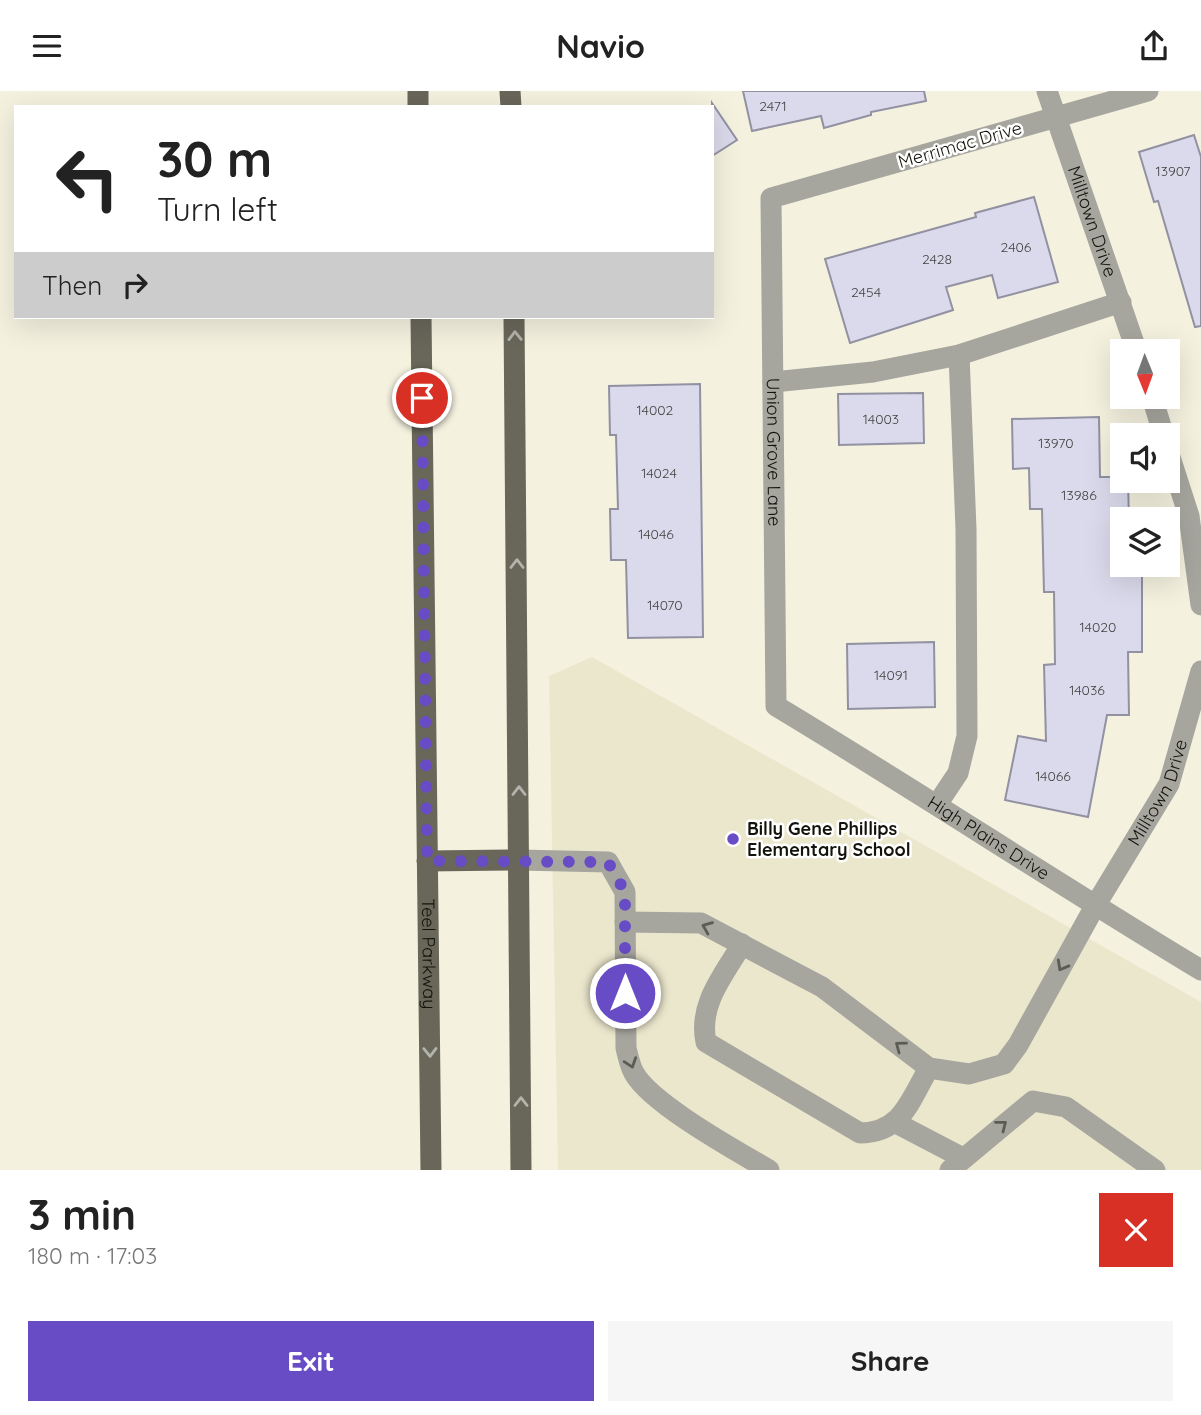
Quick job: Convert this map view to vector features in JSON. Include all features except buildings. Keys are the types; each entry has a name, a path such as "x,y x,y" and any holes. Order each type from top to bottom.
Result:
{"main road":[{"name":"Teel Parkway","path":"421,319 431,1170"},
{"path":"514,319 521,1170"},
{"path":"427,861 519,860"}],"street":[{"name":"Milltown Drive","path":"1047,91 1054,118 1133,339"},
{"name":"Merrimac Drive","path":"771,198 1148,91"},
{"name":"Union Grove Lane","path":"771,198 776,706"},
{"path":"773,382 873,372 959,355 1121,302"},
{"path":"938,803 958,773 967,736 966,529 959,355"},
{"path":"1180,488 1189,516 1201,605"},
{"name":"Milltown Drive","path":"929,1068 969,1074 1004,1064 1018,1045 1095,906 1169,784 1201,671"},
{"name":"High Plains Drive","path":"776,706 938,803 1095,906 1201,970"},
{"path":"519,860 608,862 625,892 626,1048 633,1072 644,1087 700,1129 769,1170"},
{"path":"625,922 701,923 742,944 822,987 929,1068 896,1123 885,1131 860,1133 706,1042 702,1023 705,1007 742,944"},
{"path":"896,1123 957,1164 1033,1101 1066,1107 1155,1170"}],"shaded area":[{"name":"Billy Gene Phillips Elementary School","path":"592,657 1201,1002 1201,1170 558,1170 549,676"}],"place":[{"name":"Billy Gene Phillips Elementary School","path":"733,839"}],"route":[{"path":"422,398 427,861 608,862 625,892 625,993"}]}
